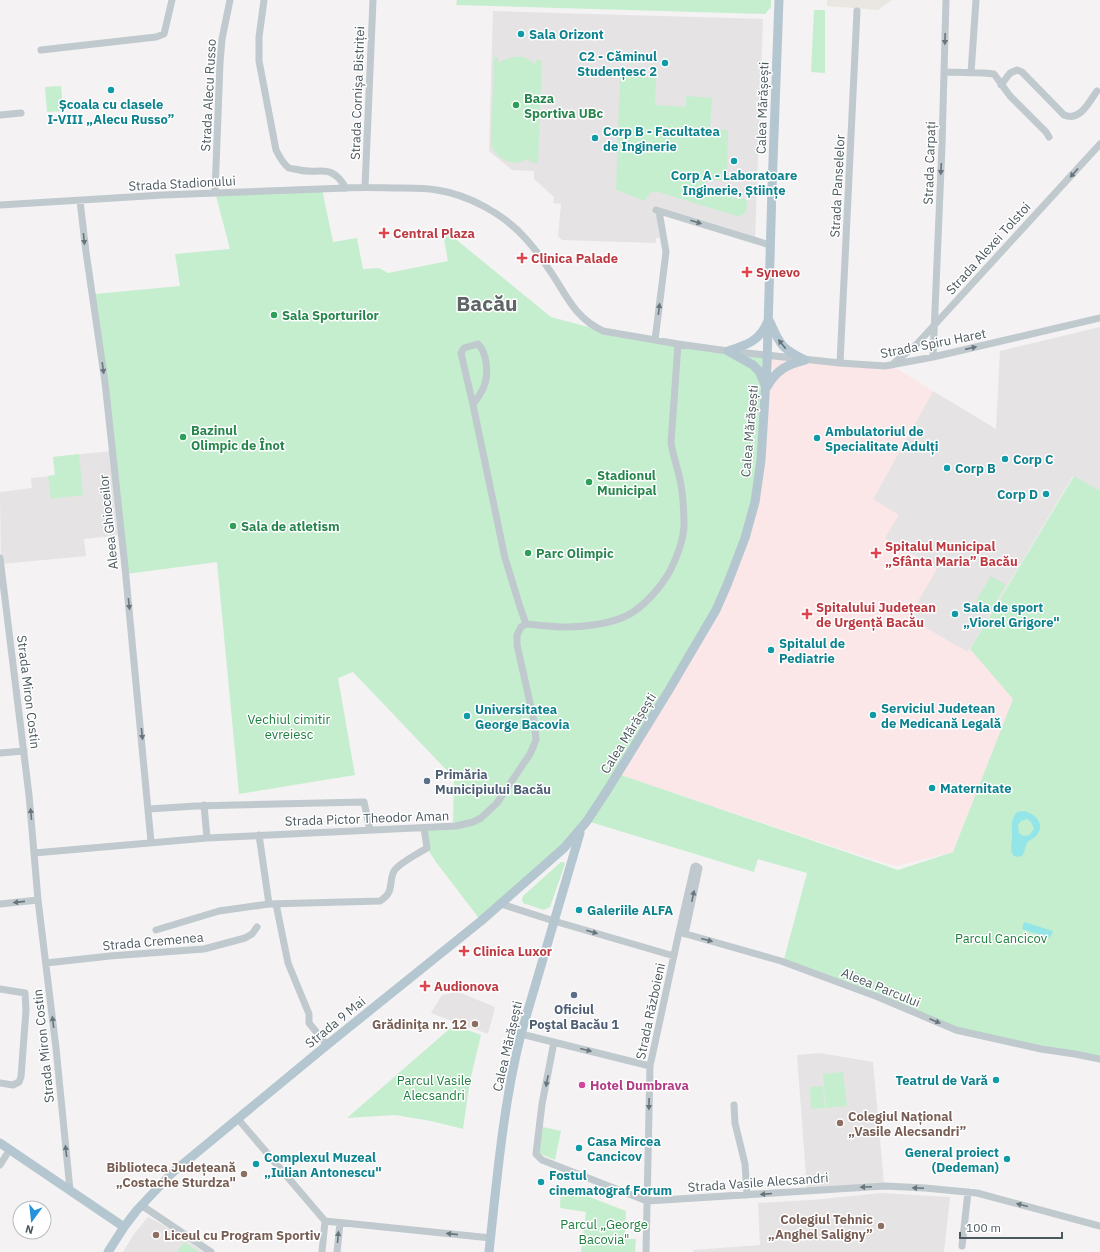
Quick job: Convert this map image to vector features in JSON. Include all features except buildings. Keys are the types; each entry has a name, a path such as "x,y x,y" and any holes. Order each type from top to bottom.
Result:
{"main road":[{"name":"Calea Mărășești","path":"489,1252 504,1123 521,1034 584,825 681,670 716,610 728,585 745,538 755,502 761,460 768,356 770,245 779,0"},
{"path":"728,351 747,345 754,341 762,334 768,319"},
{"path":"768,319 778,341 783,347 789,352 805,360"},
{"path":"728,351 753,365 759,371 766,388"},
{"path":"766,388 771,380 783,368 791,363 805,360"},
{"name":"Strada 9 Mai","path":"108,1252 124,1227 141,1205 172,1173 501,904 553,859 584,825"},
{"path":"0,1143 124,1227"}],"street":[{"path":"41,50 156,37 164,34 172,0"},
{"name":"Strada Alecu Russo","path":"215,192 220,63 222,39 230,0"},
{"name":"Strada Cornișa Bistriței","path":"264,0 259,61 276,150 281,160 290,168 302,171 323,170 335,174 346,188"},
{"name":"Strada Cornișa Bistriței","path":"365,187 373,0"},
{"name":"Strada Carpați","path":"933,357 942,145 946,0"},
{"path":"971,72 976,0"},
{"name":"Strada Panselelor","path":"840,363 857,11"},
{"path":"1001,85 1010,73 1018,70 1022,72 1064,115 1072,117 1079,114 1097,91"},
{"path":"944,72 984,72 994,74 1010,96 1046,132 1049,137"},
{"path":"0,115 21,113"},
{"name":"Strada Alexei Tolstoi","path":"891,365 910,351 934,326 1100,144"},
{"name":"Strada Stadionului","path":"0,205 215,192 365,187 438,190 480,204 498,215 526,238 584,320 603,331 655,340"},
{"name":"Aleea Ghioceilor","path":"80,200 105,382 125,566 151,842"},
{"path":"655,340 666,252 657,211 770,245"},
{"name":"Strada Spiru Haret","path":"655,340 768,356 885,366 933,357 1100,318"},
{"path":"473,405 484,387 486,377 485,360 482,348 478,344 464,348 461,353 505,558 526,624 566,627 590,626 626,616 660,588 680,550 684,527 679,476 673,457 671,443 678,344"},
{"name":"Strada Miron Costin","path":"0,558 24,751 38,900 56,1048 70,1190"},
{"name":"Strada Pictor Theodor Aman","path":"34,853 207,838 456,826 473,822 480,818 497,803 530,754 536,739 536,731 517,645 517,635 520,626 526,624"},
{"path":"0,753 24,751"},
{"path":"149,810 204,805 364,802 370,830"},
{"path":"204,805 207,838"},
{"path":"156,930 219,911 273,904 380,901 388,894 394,872 401,865 427,848 424,828"},
{"path":"259,835 273,904 288,963 309,1014 309,1023 327,1045"},
{"path":"674,956 682,933 699,868 696,866 694,867 682,933"},
{"path":"0,904 38,900"},
{"name":"Strada Războieni","path":"501,904 674,956 650,1066 646,1252"},
{"name":"Strada Cremenea","path":"46,963 110,956 204,949 244,938 252,934 257,927"},
{"name":"Aleea Parcului","path":"682,933 781,961 878,997 956,1030 1042,1049 1100,1059"},
{"path":"0,990 25,993 26,1010 21,1077 19,1082 13,1085 0,1083"},
{"path":"521,1034 650,1066"},
{"name":"Strada Vasile Alecsandri","path":"554,1042 542,1104 536,1154 542,1160 647,1201 885,1186 977,1193 1100,1226"},
{"path":"734,1105 736,1123 745,1164 747,1195"},
{"path":"238,1119 325,1221 491,1238"},
{"path":"0,1165 10,1149"},
{"path":"962,1246 968,1192"},
{"path":"141,1205 211,1252"},
{"path":"322,1252 325,1221"},
{"path":"337,1252 340,1223"}],"shaded area":[{"path":"827,0 892,0 878,10 827,6"},
{"path":"493,11 763,19 755,240 656,210 660,238 656,238 656,243 562,240 558,236 561,204 553,203 554,197 534,179 534,171 512,170 489,151"},
{"path":"1100,327 1100,491 1073,476 968,652 908,618 873,499 933,391 996,429 1000,351"},
{"name":"Spitalului Județean de Urgență Bacău","path":"767,356 891,365 933,391 873,499 899,515 885,538 937,569 908,618 968,652 970,649 972,650 1013,699 953,852 896,866 617,774"},
{"path":"112,451 122,535 84,539 86,556 1,564 0,492 32,488 31,478 55,476 53,457"},
{"name":"Grădiniţa nr. 12","path":"458,992 495,1007 488,1034 431,1013 442,995"},
{"name":"Colegiul Național „Vasile Alecsandri”","path":"820,1053 873,1062 884,1184 807,1189 797,1055"},
{"name":"Colegiul Tehnic „Anghel Saligny”","path":"881,1193 950,1197 944,1252 693,1252 693,1250 760,1245 758,1203 812,1200"},
{"name":"Liceul cu Program Sportiv","path":"148,1217 204,1252 123,1252 134,1234"}],"green space":[{"path":"457,0 771,0 771,7 765,14 456,5"},
{"path":"814,10 825,10 825,73 811,72"},
{"name":"Baza Sportiva UBc","path":"494,57 498,58 498,63 512,57 522,57 531,61 535,65 536,60 542,60 538,163 529,162 529,158 517,162 507,161 498,155 491,145"},
{"path":"620,76 656,77 655,105 686,107 686,96 712,98 710,129 728,130 727,180 705,180 704,193 728,194 728,197 745,199 747,207 743,215 737,216 655,191 650,193 645,201 616,190"},
{"path":"61,86 63,111 47,112 45,87"},
{"name":"Parc Olimpic","path":"322,189 333,242 357,238 363,269 379,268 388,273 448,261 442,228 551,317 603,331 767,356 759,480 727,585 618,774 898,870 953,852 1013,699 970,649 1074,476 1100,491 1100,1059 956,1030 783,963 807,873 758,859 754,872 587,821 481,921 427,848 424,828 453,826 454,778 353,672 338,678 355,775 239,794 217,562 126,574 95,294 180,286 175,254 230,249 215,192"},
{"path":"79,454 83,495 51,499 48,476 55,475 53,457"},
{"path":"991,576 1006,585 991,610 976,601"},
{"path":"561,862 564,862 565,864 550,907 544,910 523,903 523,896"},
{"name":"Parcul Vasile Alecsandri","path":"454,1025 481,1035 470,1081 463,1129 431,1121 395,1115 347,1118"},
{"path":"843,1072 847,1106 826,1108 823,1074"},
{"path":"823,1086 825,1108 811,1109 810,1087"},
{"path":"543,1127 561,1131 555,1160 538,1153"},
{"name":"Parcul „George Bacovia\"","path":"561,1186 626,1211 625,1239 636,1239 635,1252 581,1252 586,1212 560,1208"},
{"path":"184,1242 199,1252 177,1252"}],"water":[{"path":"1022,811 1031,813 1037,819 1040,826 1037,835 1027,843 1022,856 1017,857 1012,854 1011,847 1012,821 1017,812","holes":["1027,819 1031,822 1034,829 1029,835 1023,836 1019,833 1018,825 1021,821"]},
{"path":"1024,922 1053,931 1050,938 1022,929"}],"place":[{"name":"Sala Orizont","path":"521,34"},
{"name":"C2 - Căminul Studențesc 2","path":"665,63"},
{"name":"Școala cu clasele I-VIII „Alecu Russo”","path":"111,90"},
{"name":"Baza Sportiva UBc","path":"516,105"},
{"name":"Corp B - Facultatea de Inginerie","path":"595,138"},
{"name":"Corp A - Laboratoare Inginerie, Științe","path":"734,161"},
{"name":"Central Plaza","path":"384,233"},
{"name":"Clinica Palade","path":"522,258"},
{"name":"Synevo","path":"747,272"},
{"name":"Sala Sporturilor","path":"274,315"},
{"name":"Bazinul Olimpic de Înot","path":"183,437"},
{"name":"Ambulatoriul de Specialitate Adulți","path":"817,438"},
{"name":"Corp C","path":"1005,459"},
{"name":"Corp B","path":"947,468"},
{"name":"Stadionul Municipal","path":"589,482"},
{"name":"Corp D","path":"1046,494"},
{"name":"Sala de atletism","path":"233,526"},
{"name":"Parc Olimpic","path":"528,553"},
{"name":"Spitalul Municipal „Sfânta Maria” Bacău","path":"876,553"},
{"name":"Spitalului Județean de Urgență Bacău","path":"807,614"},
{"name":"Sala de sport „Viorel Grigore\"","path":"955,614"},
{"name":"Spitalul de Pediatrie","path":"771,650"},
{"name":"Serviciul Judetean de Medicană Legală","path":"873,715"},
{"name":"Universitatea George Bacovia","path":"467,716"},
{"name":"Primăria Municipiului Bacău","path":"427,781"},
{"name":"Maternitate","path":"932,788"},
{"name":"Galeriile ALFA","path":"579,910"},
{"name":"Clinica Luxor","path":"464,951"},
{"name":"Audionova","path":"425,986"},
{"name":"Oficiul Poştal Bacău 1","path":"574,995"},
{"name":"Grădiniţa nr. 12","path":"475,1024"},
{"name":"Teatrul de Vară","path":"996,1080"},
{"name":"Hotel Dumbrava","path":"582,1085"},
{"name":"Colegiul Național „Vasile Alecsandri”","path":"840,1123"},
{"name":"Casa Mircea Cancicov","path":"579,1148"},
{"name":"General proiect (Dedeman)","path":"1007,1159"},
{"name":"Complexul Muzeal „Iulian Antonescu\"","path":"256,1164"},
{"name":"Biblioteca Județeană „Costache Sturdza\"","path":"244,1174"},
{"name":"Fostul cinematograf Forum","path":"541,1182"},
{"name":"Colegiul Tehnic „Anghel Saligny”","path":"881,1226"},
{"name":"Liceul cu Program Sportiv","path":"156,1235"}],"district":[{"name":"Bacău","path":"487,304"}],"park label":[{"name":"Vechiul cimitir evreiesc","path":"289,726"},
{"name":"Parcul Cancicov","path":"1001,938"}]}
